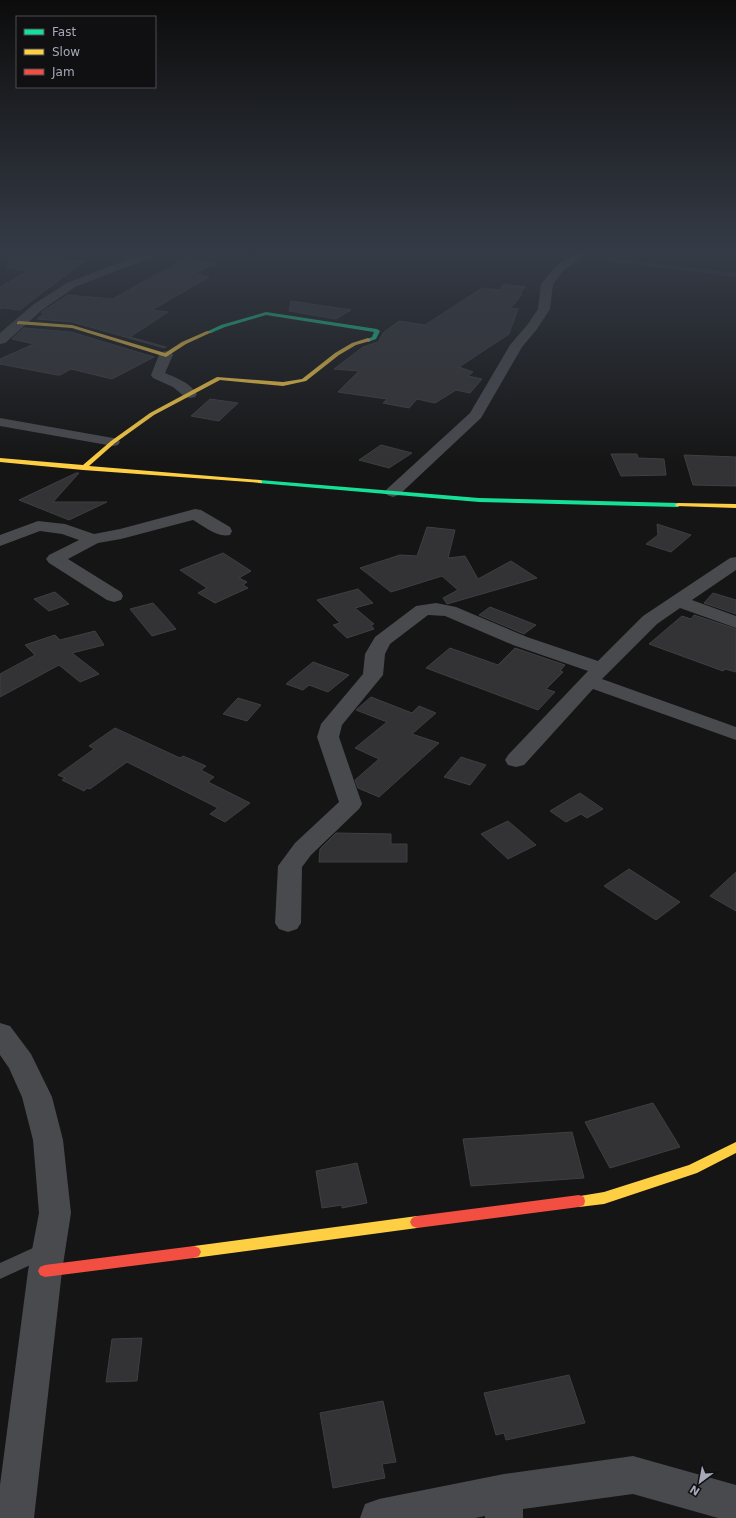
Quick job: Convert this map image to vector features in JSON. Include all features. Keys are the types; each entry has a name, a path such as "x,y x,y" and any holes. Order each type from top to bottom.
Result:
{"street":[{"path":"0,340 19,323 72,327 166,355"},
{"path":"190,394 178,384 158,375 166,355 184,343 233,323"},
{"path":"84,468 113,442 152,414 219,378 283,384 304,380 348,347 374,338 377,331 327,323"},
{"path":"393,492 476,415 516,345 535,323"},
{"path":"0,422 113,442"},
{"path":"0,460 479,500 736,506"},
{"path":"114,596 56,559 93,539 121,534 195,514 224,531"},
{"path":"0,541 38,526 65,529 93,539"},
{"path":"516,760 595,675 650,620 736,562"},
{"path":"678,601 736,622"},
{"path":"288,923 290,866 303,849 351,804 328,737 332,724 373,675 375,654 382,641 423,610 436,609 449,611 595,675 736,734"},
{"path":"0,1034 21,1062 37,1097 48,1140 55,1213 46,1260 15,1518"},
{"path":"46,1260 604,1198 693,1169 736,1147"},
{"path":"379,1518 504,1506 633,1475 736,1504"}],"lane":[{"path":"0,1271 46,1260"}],"building":[{"path":"75,323 152,323 130,337 166,347 164,348"},
{"path":"396,323 425,325 428,323 513,323 509,334 459,367 473,372 468,376 482,379 470,393 456,390 435,403 417,399 409,408 383,403 387,399 338,392 359,371 334,369 363,347 378,342 384,332"},
{"path":"24,328 71,332 154,357 112,379 71,369 57,375 0,364 0,359 34,344 12,339"},
{"path":"210,399 238,403 219,421 191,416"},
{"path":"381,445 412,453 389,468 359,460"},
{"path":"611,454 637,454 638,458 664,459 666,475 621,476"},
{"path":"684,455 736,457 736,486 693,485"},
{"path":"76,473 79,473 53,502 107,502 69,520 19,500"},
{"path":"657,524 691,535 671,552 646,544 658,535"},
{"path":"427,527 455,530 448,558 465,556 478,579 511,561 537,578 447,604 443,598 458,590 442,576 391,592 360,568 400,555 417,556"},
{"path":"223,553 251,571 239,578 247,582 243,585 248,588 215,603 198,593 207,588 180,570"},
{"path":"358,589 373,603 355,608 374,624 371,625 374,629 347,638 333,625 340,623 317,600"},
{"path":"55,592 69,604 49,611 34,599"},
{"path":"713,593 736,600 736,614 704,603"},
{"path":"153,603 176,629 152,636 130,609"},
{"path":"490,607 536,625 524,634 479,615"},
{"path":"694,615 736,629 736,672 725,669 723,671 649,644 682,616 691,619"},
{"path":"95,631 104,645 72,653 99,674 80,682 59,665 0,697 0,674 35,655 25,645 55,635 60,640"},
{"path":"450,648 498,665 515,648 565,665 560,671 563,672 546,689 555,692 538,710 426,668"},
{"path":"313,662 349,675 328,692 309,685 303,690 286,684"},
{"path":"371,697 412,713 419,706 436,713 412,734 439,743 379,797 358,788 355,780 379,759 355,748 387,722 356,710"},
{"path":"238,698 261,705 247,721 223,714"},
{"path":"115,728 180,758 183,756 206,766 201,770 214,777 208,782 250,803 225,822 210,814 218,808 127,762 90,789 87,788 84,791 62,780 65,778 58,775 94,749 89,746"},
{"path":"461,757 486,765 470,785 444,777"},
{"path":"580,793 603,809 587,818 581,814 566,822 550,811"},
{"path":"508,821 536,845 508,859 481,834"},
{"path":"336,833 391,834 391,844 407,844 407,862 319,862 320,849"},
{"path":"629,869 680,902 656,920 604,886"},
{"path":"736,872 736,911 710,896"},
{"path":"653,1103 680,1147 610,1168 585,1122"},
{"path":"572,1132 584,1178 471,1186 463,1139"},
{"path":"357,1163 367,1203 342,1208 342,1205 322,1208 316,1171"},
{"path":"142,1338 137,1381 106,1382 112,1339"},
{"path":"569,1375 585,1423 506,1440 504,1433 496,1435 484,1393"},
{"path":"383,1401 396,1462 382,1464 385,1478 333,1488 320,1413"}],"traffic: fast":[{"path":"209,332 233,323"},
{"path":"327,323 377,331 374,338 368,340"},
{"path":"260,482 479,500 678,505"}],"traffic: slow":[{"path":"19,323 72,327 166,355 184,343 209,332"},
{"path":"83,468 113,442 152,414 219,378 283,384 304,380 337,354 354,344 368,340"},
{"path":"0,460 260,482"},
{"path":"678,505 736,506"},
{"path":"579,1201 604,1198 693,1169 736,1147"},
{"path":"194,1252 417,1222"}],"traffic: jam":[{"path":"417,1222 579,1201"},
{"path":"45,1271 194,1252"}]}
